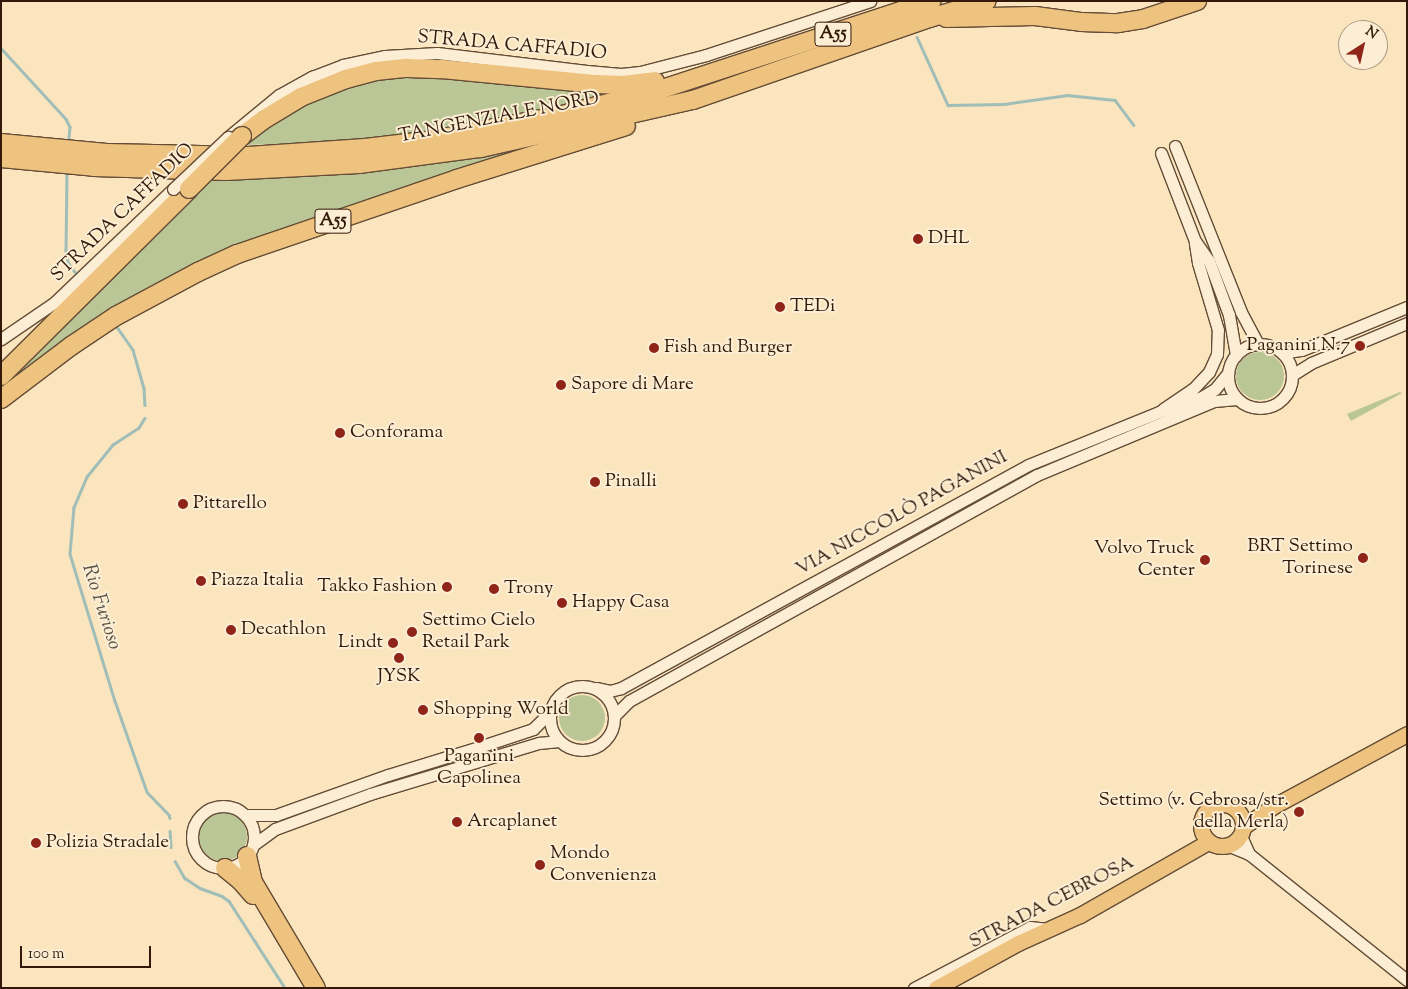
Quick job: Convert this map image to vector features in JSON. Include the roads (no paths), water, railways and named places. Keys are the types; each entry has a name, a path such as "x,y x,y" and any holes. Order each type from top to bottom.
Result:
{"highway":[{"name":"TANGENZIALE NORD","path":"1,142 107,153 248,156 365,148 486,131 562,115 659,90 734,66 931,9 988,1"},
{"path":"931,9 981,19 1035,16 1082,22 1118,23 1143,19 1197,1"},
{"name":"TANGENZIALE NORD","path":"1,158 94,167 236,171 359,164 523,139 693,100 931,9"},
{"name":"A55","path":"1,376 181,189 235,137 301,97 346,79 376,71 442,69 623,85 646,83 734,66"},
{"name":"A55","path":"1,400 86,335 116,316 198,272 237,254 457,179 654,118 693,100"},
{"path":"250,851 253,882 316,988"},
{"path":"225,868 249,889 310,988"}],"main road":[{"path":"1272,807 1236,809 1224,804 1211,807 1202,817 1205,836 1220,847 1238,836 1272,807 1407,734"},
{"path":"1236,809 1240,814 1238,836"},
{"name":"STRADA CEBROSA","path":"935,982 1117,895 1186,852 1205,836"}],"street":[{"name":"STRADA CAFFADIO","path":"235,137 250,116 280,95 312,77 343,65 384,56 437,53 587,71 621,74 640,72 706,55 870,1"},
{"path":"1175,146 1241,312 1258,344"},
{"path":"1159,412 1171,402 1193,389 1209,372 1217,354 1218,330 1198,263 1195,241 1161,153"},
{"name":"STRADA CAFFADIO","path":"1,339 55,302 181,189"},
{"path":"1195,241 1209,261 1229,315 1236,355"},
{"path":"1282,353 1302,350 1407,307"},
{"path":"1292,376 1311,363 1407,323"},
{"path":"1258,344 1275,348 1282,353 1287,360 1292,376 1285,396 1277,403 1267,407 1256,408 1246,405 1237,399 1228,382 1228,373 1236,355 1242,349 1258,344"},
{"name":"VIA NICCOLÒ PAGANINI","path":"596,688 610,691 621,688 1028,465 1159,412 1200,398 1218,386 1228,373"},
{"name":"VIA NICCOLÒ PAGANINI","path":"615,715 629,701 1037,475 1214,401 1237,399"},
{"path":"245,815 276,814 533,728 550,711 562,692 572,687 596,688 612,704 615,715 610,736 596,748 576,750 559,741 553,732 550,722 550,711"},
{"path":"250,851 254,834 251,824 245,815 229,806 220,806 203,813 194,827 192,841 199,857 215,867 225,868 234,866 275,829 370,794 538,742 559,741"},
{"path":"1238,836 1249,854 1407,980"},
{"path":"914,988 935,982"},
{"path":"929,988 935,982"}],"waterway":[{"path":"917,37 948,105 1004,104 1067,95 1115,100 1134,125"},
{"name":"Rio Furioso","path":"1,48 66,119 70,127 69,138"},
{"name":"Rio Furioso","path":"67,171 66,250 68,262 75,272"},
{"name":"Rio Furioso","path":"117,327 133,350 144,388 145,405"},
{"name":"Rio Furioso","path":"145,418 139,428 113,445 87,477 74,507 70,554 115,701 147,792 170,818"},
{"name":"Rio Furioso","path":"170,831 171,847"},
{"name":"Rio Furioso","path":"175,861 185,878 200,888 222,896 229,901 285,988"}],"place":[{"name":"DHL","path":"918,239"},
{"name":"TEDi","path":"780,307"},
{"name":"Paganini N.7","path":"1360,346"},
{"name":"Fish and Burger","path":"654,348"},
{"name":"Sapore di Mare","path":"561,385"},
{"name":"Conforama","path":"340,433"},
{"name":"Pinalli","path":"595,482"},
{"name":"Pittarello","path":"183,504"},
{"name":"BRT Settimo Torinese","path":"1363,558"},
{"name":"Volvo Truck Center","path":"1205,560"},
{"name":"Piazza Italia","path":"201,581"},
{"name":"Takko Fashion","path":"447,587"},
{"name":"Trony","path":"494,589"},
{"name":"Happy Casa","path":"562,603"},
{"name":"Decathlon","path":"231,630"},
{"name":"Settimo Cielo Retail Park","path":"412,632"},
{"name":"Lindt","path":"393,643"},
{"name":"JYSK","path":"399,658"},
{"name":"Shopping World","path":"423,710"},
{"name":"Paganini Capolinea","path":"479,738"},
{"name":"Settimo (v. Cebrosa/str. della Merla)","path":"1299,812"},
{"name":"Arcaplanet","path":"457,822"},
{"name":"Polizia Stradale","path":"36,843"},
{"name":"Mondo Convenienza","path":"540,865"}]}
